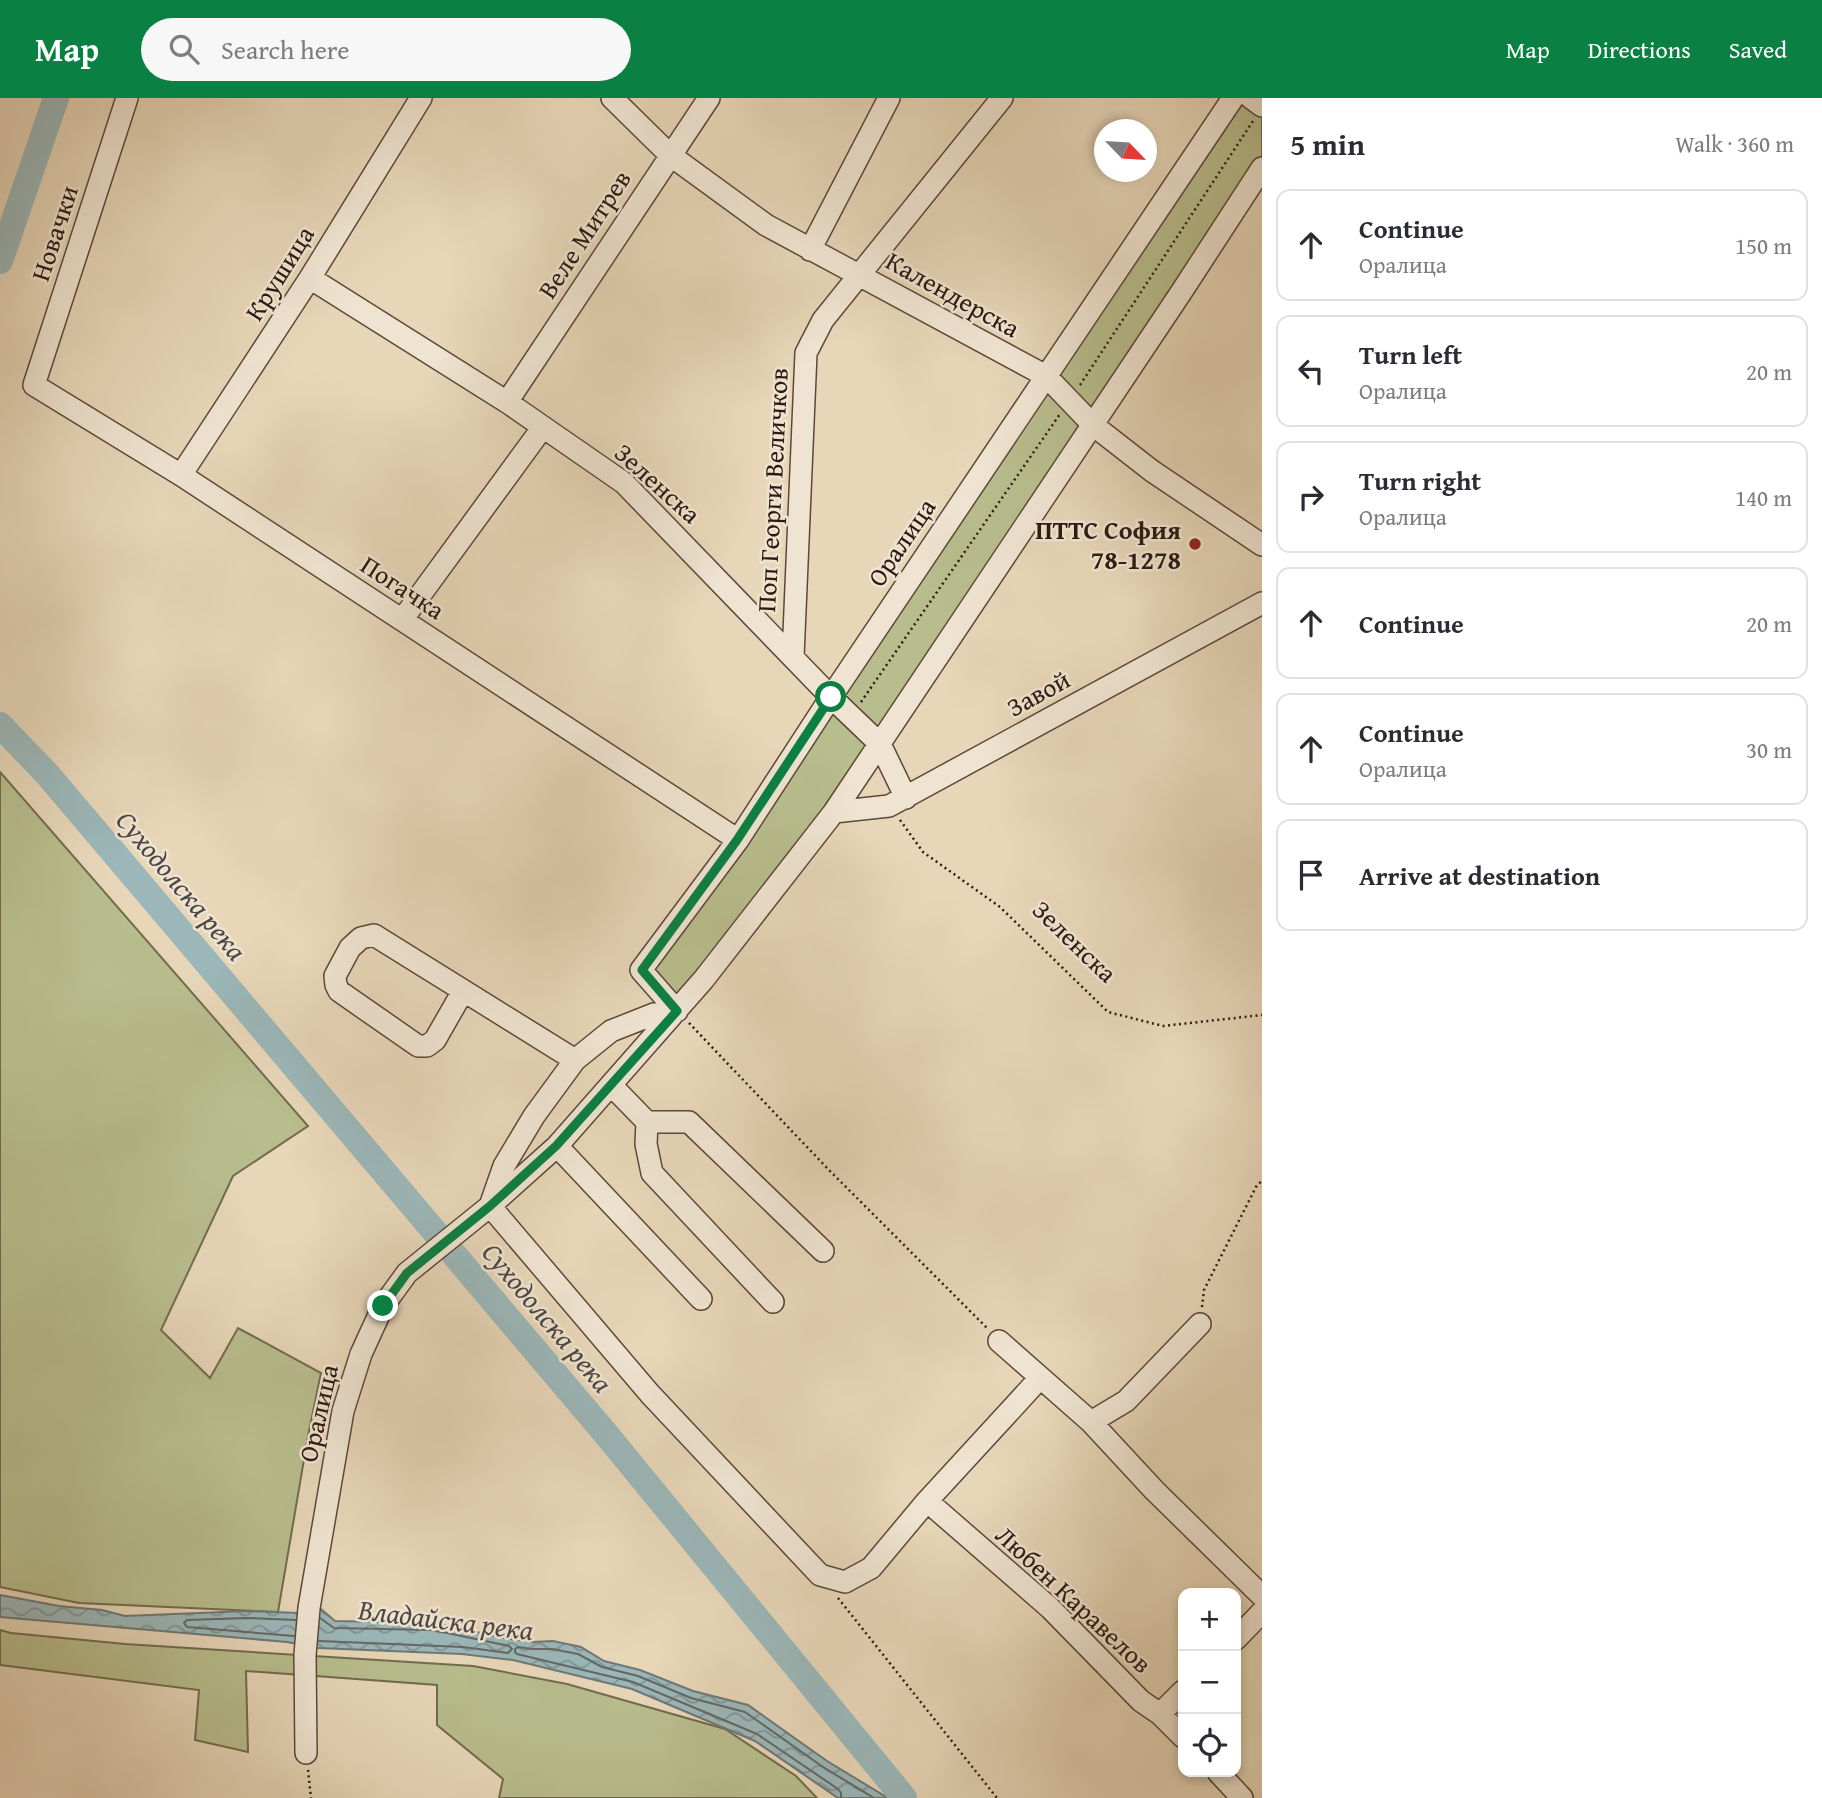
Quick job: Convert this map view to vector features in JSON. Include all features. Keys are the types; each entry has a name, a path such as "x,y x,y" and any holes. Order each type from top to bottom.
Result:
{"street":[{"name":"Новачки","path":"34,385 127,98"},
{"name":"Крушица","path":"181,475 310,278 421,98"},
{"name":"Календерска","path":"612,98 670,155 766,225 1046,376 1093,425 1152,471 1262,545"},
{"name":"Веле Митрев","path":"507,402 709,98"},
{"path":"810,250 888,98"},
{"name":"Поп Георги Величков","path":"793,657 807,353 823,320 1002,98"},
{"name":"Оралица","path":"677,1011 642,970 737,840 1233,98"},
{"path":"1251,98 1262,106"},
{"path":"490,1206 556,1146 677,1011 834,812 1262,168"},
{"name":"Зеленска","path":"310,278 507,402 624,483 880,744 898,802"},
{"name":"Погачка","path":"34,385 181,475 737,840"},
{"path":"402,620 543,427"},
{"name":"Завой","path":"834,812 898,802 1262,603"},
{"path":"463,990 435,1040 427,1046 418,1046 339,991 335,985 335,976 350,948 361,938 374,935 463,990 575,1060"},
{"path":"490,1206 504,1166 534,1116 575,1060 611,1031 653,1014 677,1011"},
{"path":"611,1085 647,1122 689,1122 823,1251"},
{"path":"647,1122 646,1144 652,1172 772,1302"},
{"path":"556,1146 701,1299"},
{"path":"490,1206 650,1394 820,1575 845,1582 871,1568 927,1500 1040,1378"},
{"name":"Оралица","path":"306,1753 305,1655 309,1608 343,1411 361,1354 383,1306 407,1273 490,1206"},
{"path":"1091,1422 1126,1401 1200,1324"},
{"path":"999,1341 1091,1422 1154,1490 1262,1596"},
{"name":"Любен Каравелов","path":"927,1500 1049,1608 1141,1700 1178,1732"},
{"path":"1241,1634 1262,1612"},
{"path":"1160,1714 1178,1696"},
{"path":"1223,1777 1242,1798"}],"path":[{"name":"Зеленска","path":"898,802 923,852 1000,907 1108,1012 1163,1026 1262,1015"},
{"path":"677,1011 827,1168 999,1341"},
{"path":"1200,1324 1204,1290 1257,1185 1262,1181"},
{"path":"820,1575 997,1798"},
{"path":"306,1753 311,1798"}],"green space":[{"path":"1233,98 1262,106 1262,168 880,744 677,1011 641,970"},
{"path":"0,772 308,1126 233,1176 161,1330 210,1378 238,1328 321,1373 278,1612 79,1603 0,1587"},
{"path":"0,1630 125,1644 473,1666 567,1684 725,1729 796,1776 817,1798 499,1798 503,1779 437,1725 437,1685 246,1671 248,1752 195,1740 199,1690 0,1665"}],"water":[{"path":"0,1595 59,1606 102,1610 125,1616 247,1611 299,1613 321,1609 335,1621 433,1623 505,1638 532,1642 553,1641 581,1647 604,1661 640,1670 693,1691 748,1705 827,1761 888,1798 838,1798 755,1741 632,1689 513,1660 462,1654 318,1648 287,1642 0,1617"}],"waterway":[{"name":"Суходолска река","path":"0,261 56,98"},
{"name":"Суходолска река","path":"0,725 48,775 606,1434 904,1798"}],"place":[{"name":"ПТТС София 78-1278","path":"1195,544"}],"route":[{"path":"383,1306 407,1273 490,1206 556,1146 677,1011 642,970 737,840 831,697"}],"water label":[{"name":"Владайска река","path":"446,1619"}]}
